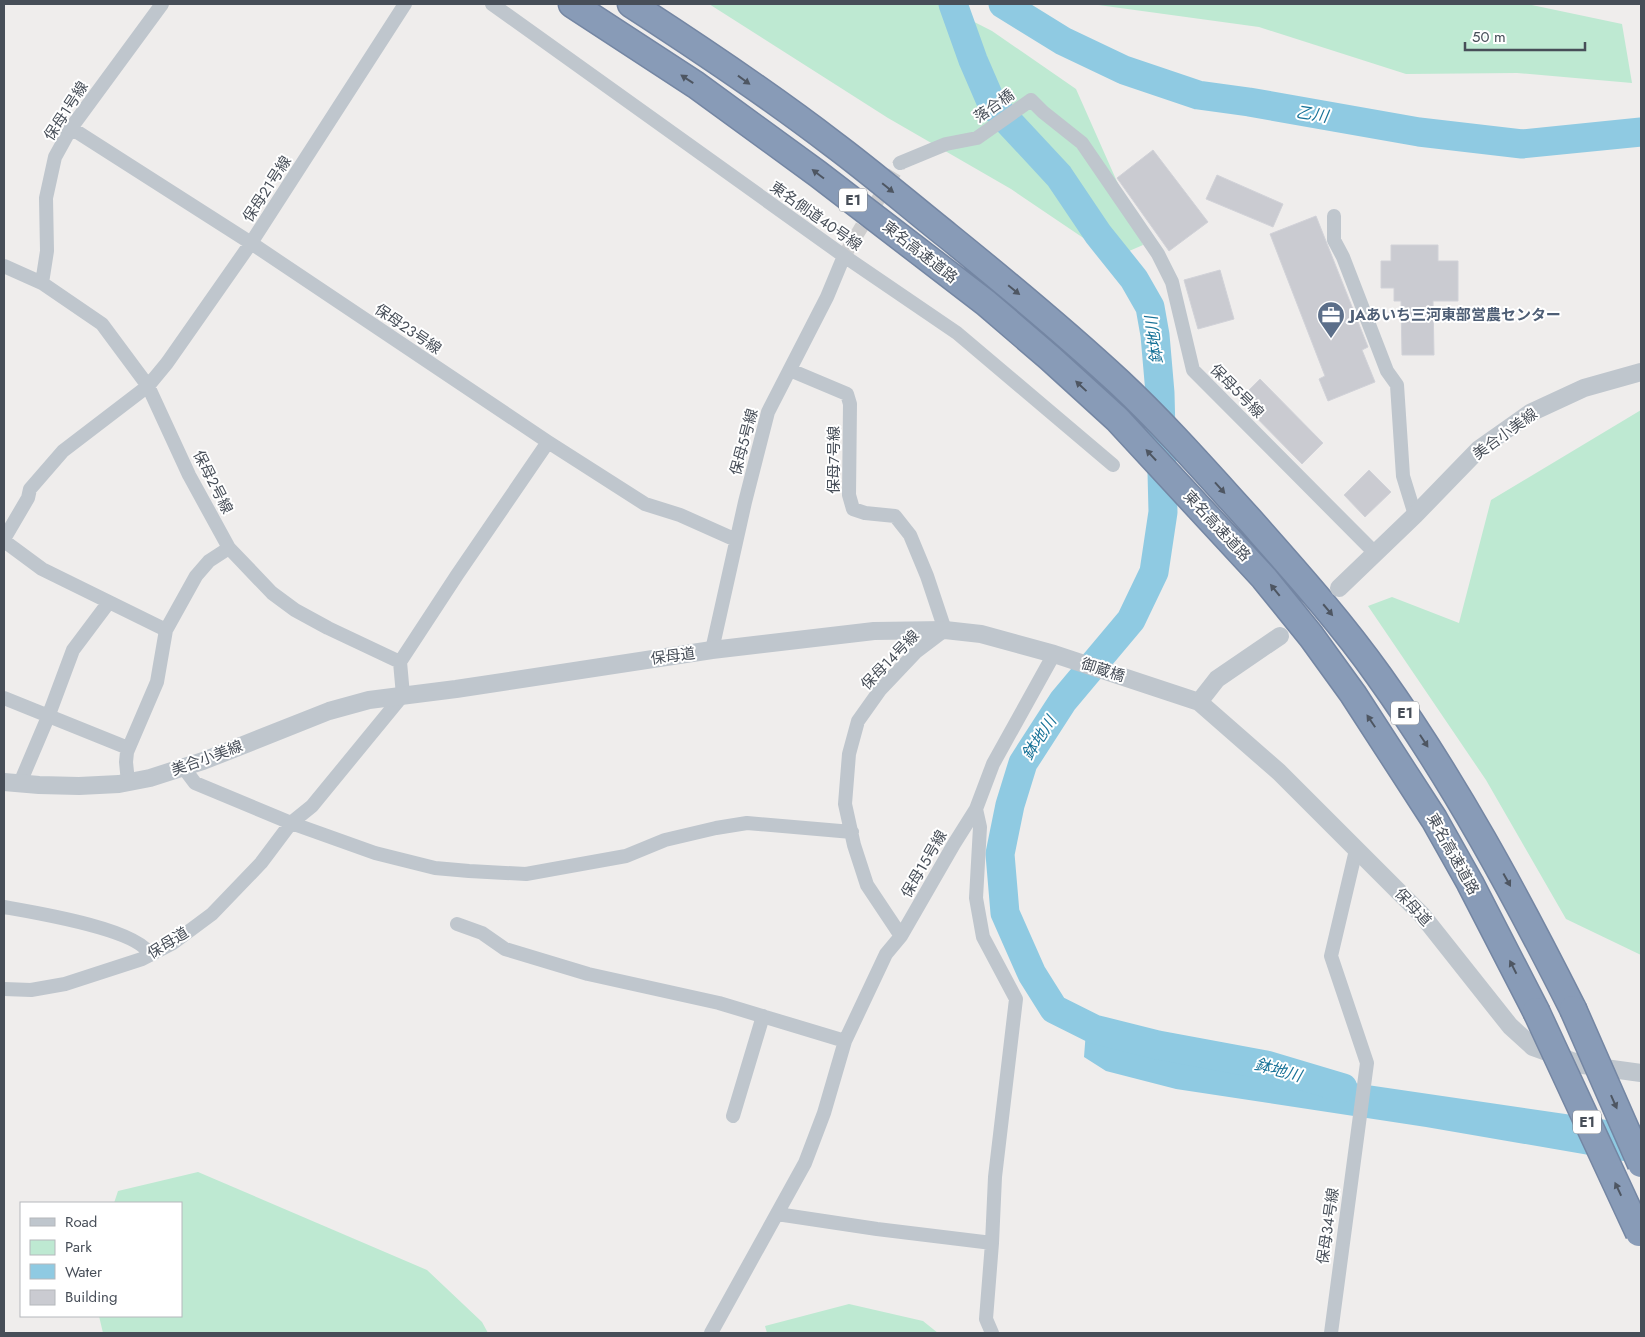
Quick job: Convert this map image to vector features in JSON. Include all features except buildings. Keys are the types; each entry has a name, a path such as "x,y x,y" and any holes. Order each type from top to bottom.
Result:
{"highway":[{"name":"東名高速道路","path":"572,4 696,85 818,174 986,303 1117,419 1264,578 1311,636 1353,694 1434,820 1470,883 1536,1011 1640,1236"},
{"name":"東名高速道路","path":"631,4 707,53 832,143 1022,297 1119,382 1188,451 1286,560 1377,673 1417,730 1451,784 1511,887 1573,1009 1641,1164"}],"street":[{"name":"保母1号線","path":"42,283 47,251 46,198 55,158 72,128 162,4"},
{"name":"保母21号線","path":"4,540 28,498 30,489 63,451 148,386 167,363 251,244 406,4"},
{"name":"東名側道40号線","path":"492,4 844,256 957,333 1113,465"},
{"name":"保母5号線","path":"1031,100 1082,143 1158,254 1172,282 1193,370 1375,553"},
{"name":"落合橋","path":"900,163 946,144 977,138 1031,100"},
{"name":"保母23号線","path":"72,128 645,504 680,515 736,540"},
{"path":"1334,216 1334,240 1343,256 1387,371 1397,385 1403,476 1415,515"},
{"name":"保母5号線","path":"712,650 736,540 768,412 827,297 844,256"},
{"name":"保母2号線","path":"4,266 42,283 102,324 148,386 189,474 229,548 272,594 295,610 328,628 400,662"},
{"name":"保母7号線","path":"790,370 847,394 850,404 849,495 853,509 865,513 896,516 910,534 927,576 945,630"},
{"name":"美合小美線","path":"1338,588 1415,515 1479,449 1530,413 1584,388 1641,372"},
{"path":"403,695 400,662 548,442"},
{"path":"4,540 42,568 166,630"},
{"path":"128,782 126,762 128,748 157,682 166,630 196,576 209,561 229,548"},
{"path":"12,783 48,717 73,650 109,602"},
{"name":"保母道","path":"4,989 31,990 65,984 116,969 173,943 212,914 261,863 292,823 312,806 403,695 456,689 712,650 874,631 945,630 982,634 1063,656"},
{"name":"保母14号線","path":"901,936 867,885 854,846 844,804 849,754 858,722 886,684 916,652 945,630"},
{"path":"1199,702 1217,679 1280,636"},
{"name":"御蔵橋","path":"1063,656 1199,702"},
{"name":"保母15号線","path":"711,1333 805,1163 824,1113 845,1041 886,954 901,936 976,808 993,764 1063,656"},
{"name":"美合小美線","path":"12,783 79,786 128,782 150,778 203,761 329,711 369,700 403,695"},
{"path":"4,698 128,748"},
{"name":"保母道","path":"1199,702 1279,772 1422,915 1510,1026 1532,1047 1584,1065 1641,1073"},
{"path":"184,767 196,783 292,823 376,853 435,868 469,872 526,874 626,856 665,840 747,823 852,832"},
{"path":"976,808 980,827 976,898 983,937 1016,1000 995,1177 986,1319 992,1333"},
{"name":"保母34号線","path":"1331,1333 1367,1063 1331,956 1356,850"},
{"path":"4,907 86,923 141,944 150,955"},
{"path":"457,924 482,933 505,949 570,968 719,1003 845,1041"},
{"path":"733,1116 763,1016"},
{"path":"777,1214 992,1243"}],"green space":[{"path":"709,4 939,4 992,31 1076,89 1143,245 1113,258 1011,189 888,118"},
{"path":"1091,4 1527,4 1622,24 1632,83 1517,73 1406,74 1259,27"},
{"path":"1641,410 1641,955 1566,919 1486,780 1368,606 1392,597 1459,623 1491,500"},
{"path":"198,1172 427,1270 482,1322 488,1333 103,1333 99,1317 182,1317 182,1202 114,1202 118,1191"},
{"path":"849,1304 923,1321 938,1333 767,1333 765,1326"}],"water":[{"path":"1087,1018 1189,1059 1641,1125 1641,1164 1426,1127 1176,1089 1106,1071 1084,1057"}],"waterway":[{"name":"鉢地川","path":"953,4 973,60 992,104 1059,176 1098,234 1134,279 1150,307 1155,335 1160,393 1163,512 1154,572 1131,620 1063,701 1023,763 1010,805 1000,854 1005,913 1032,974 1054,1009 1094,1029 1158,1045 1266,1065 1343,1088"},
{"name":"乙川","path":"1003,4 1063,41 1124,70 1198,95 1249,102 1419,132 1522,144 1641,132"}],"tunnel":[{"path":"844,256 900,163"}],"place":[{"name":"JAあいち三河東部営農センター","path":"1331,339"}]}
